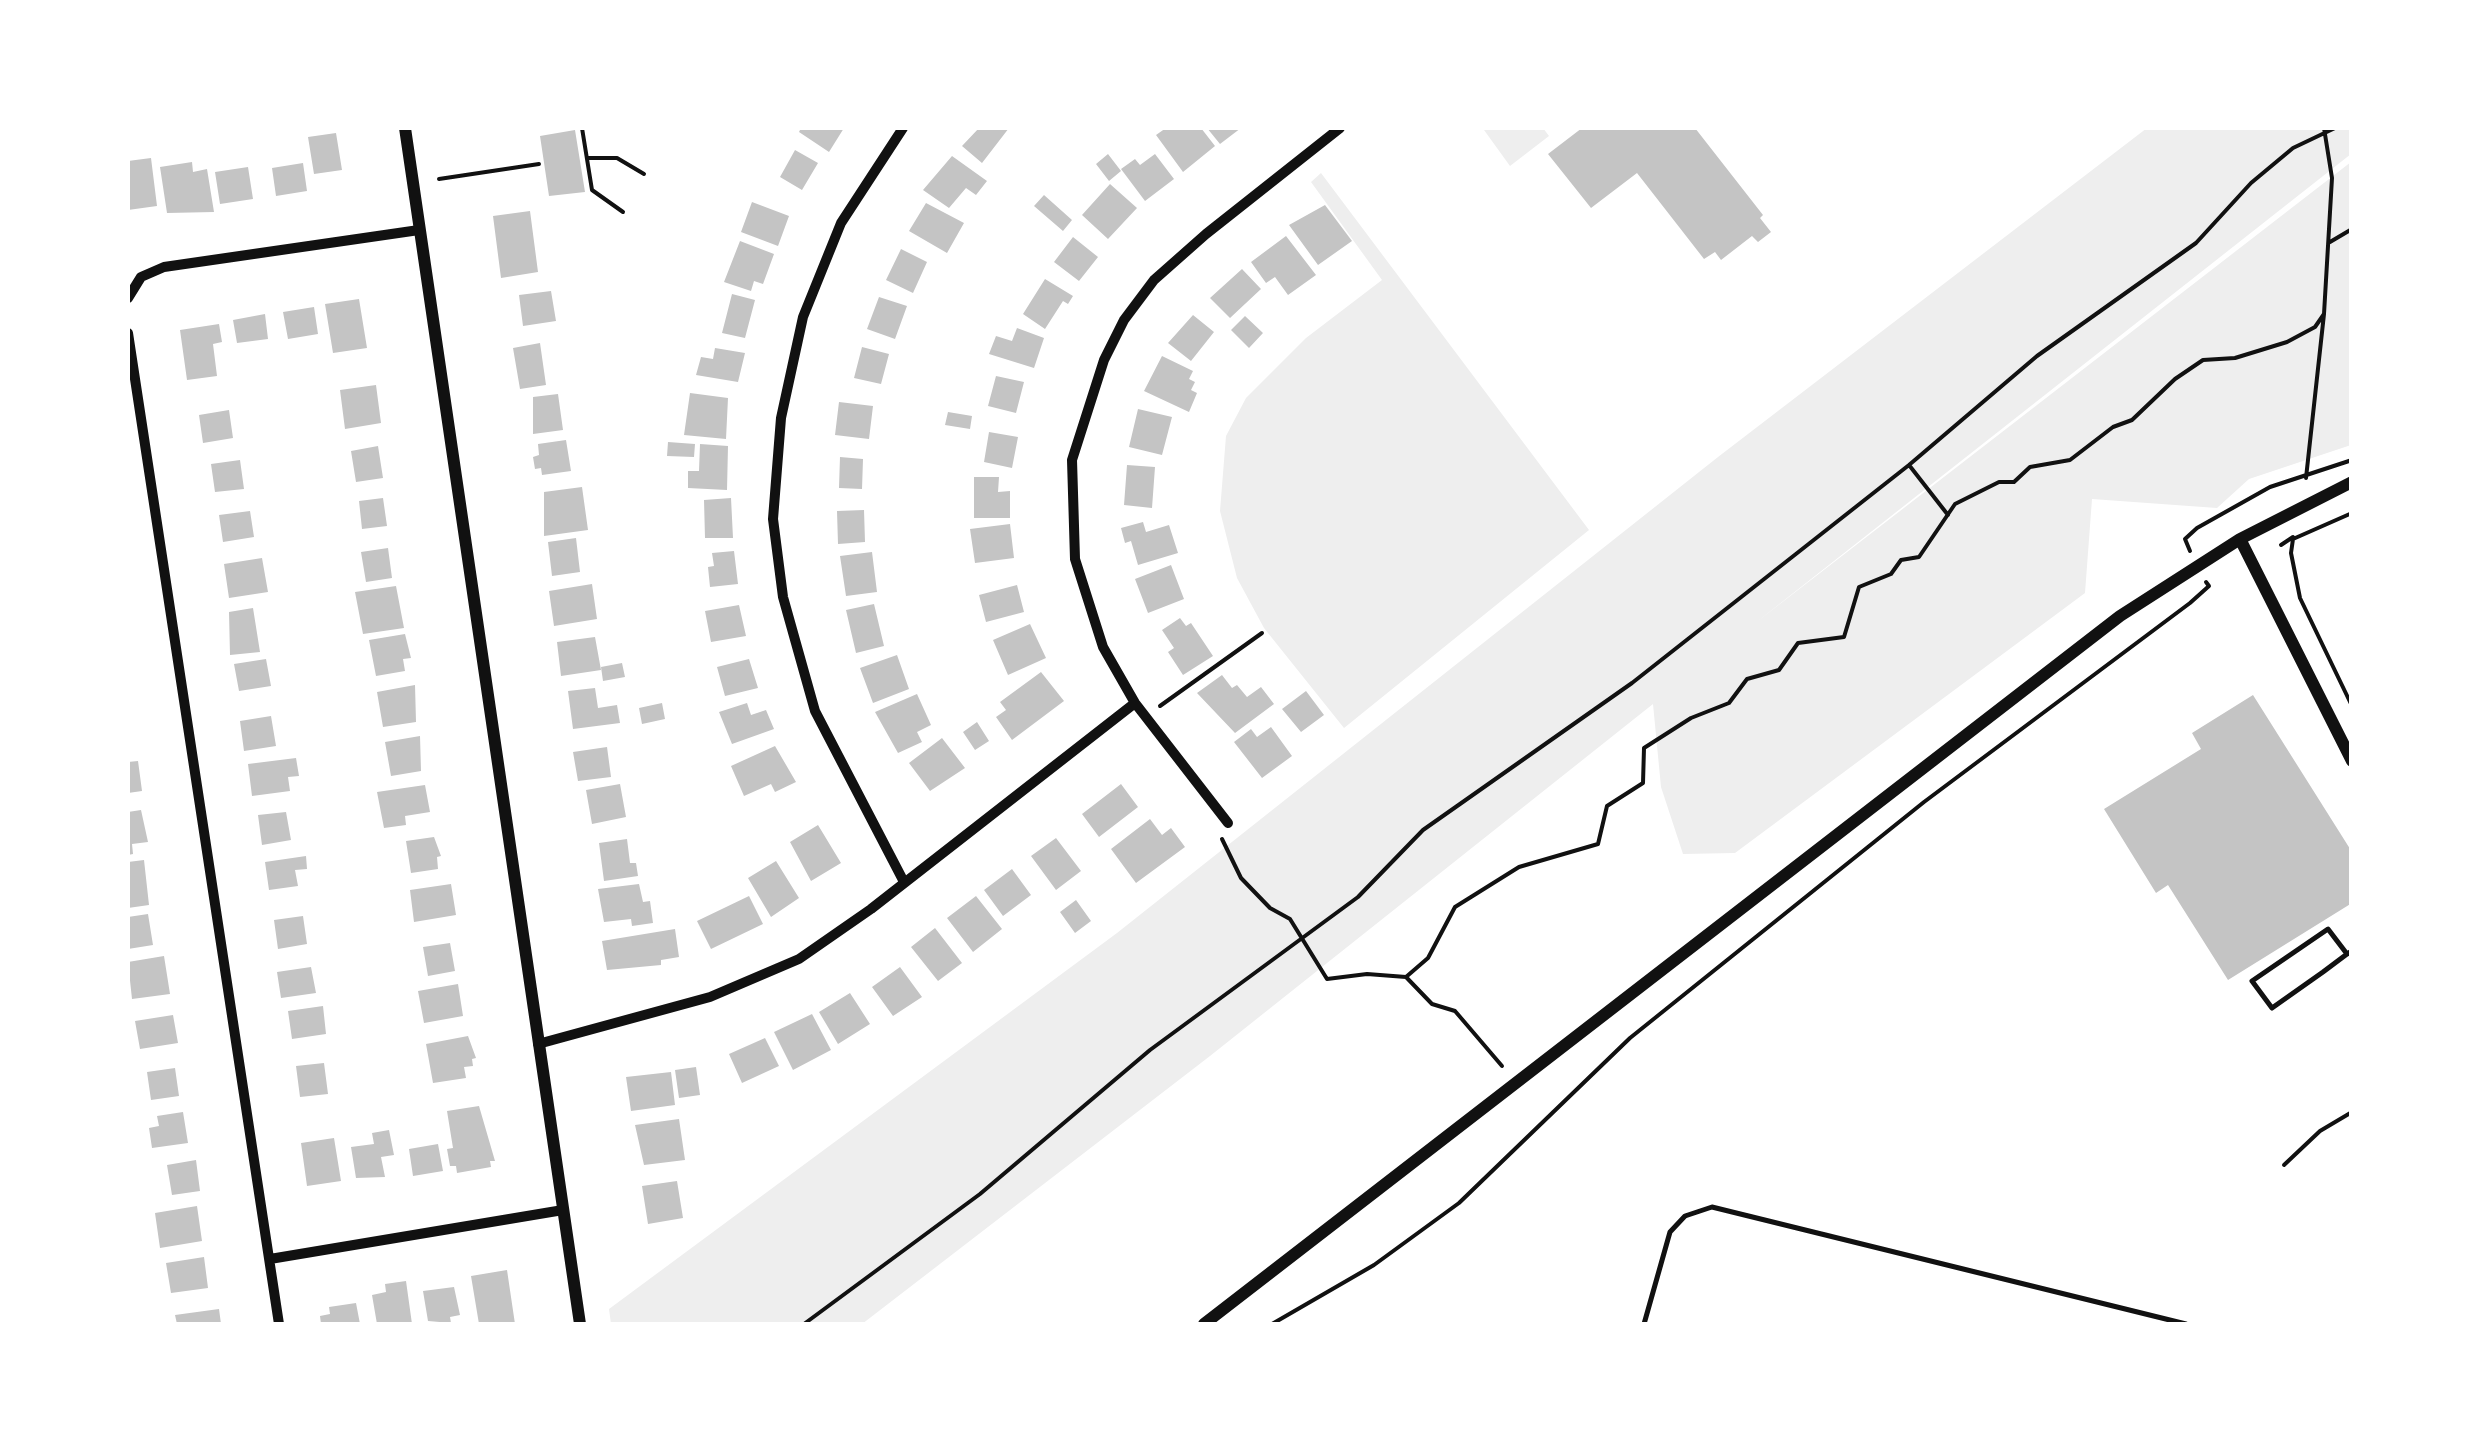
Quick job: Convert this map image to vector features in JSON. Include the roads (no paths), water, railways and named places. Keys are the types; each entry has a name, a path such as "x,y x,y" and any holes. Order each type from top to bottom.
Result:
{"street":[{"path":"405,128 580,1324"},
{"path":"903,128 841,223 803,316 781,418 773,519 782,597 815,712 904,882"},
{"path":"1228,823 1135,703 1102,647 1074,558 1072,460 1084,410 1124,320 1154,280 1340,128"},
{"path":"128,298 141,278 164,267 420,230"},
{"path":"128,332 279,1324"},
{"path":"1204,1324 2120,616 2240,540 2352,482"},
{"path":"2240,540 2352,760"},
{"path":"538,1044 710,997 799,958 1135,703"},
{"path":"270,1259 563,1210"}],"lane":[{"path":"2328,928 2349,953 2272,1008 2252,981 2328,928"},
{"path":"1644,1324 1670,1232 1685,1216 1712,1207 2186,1324"}]}
